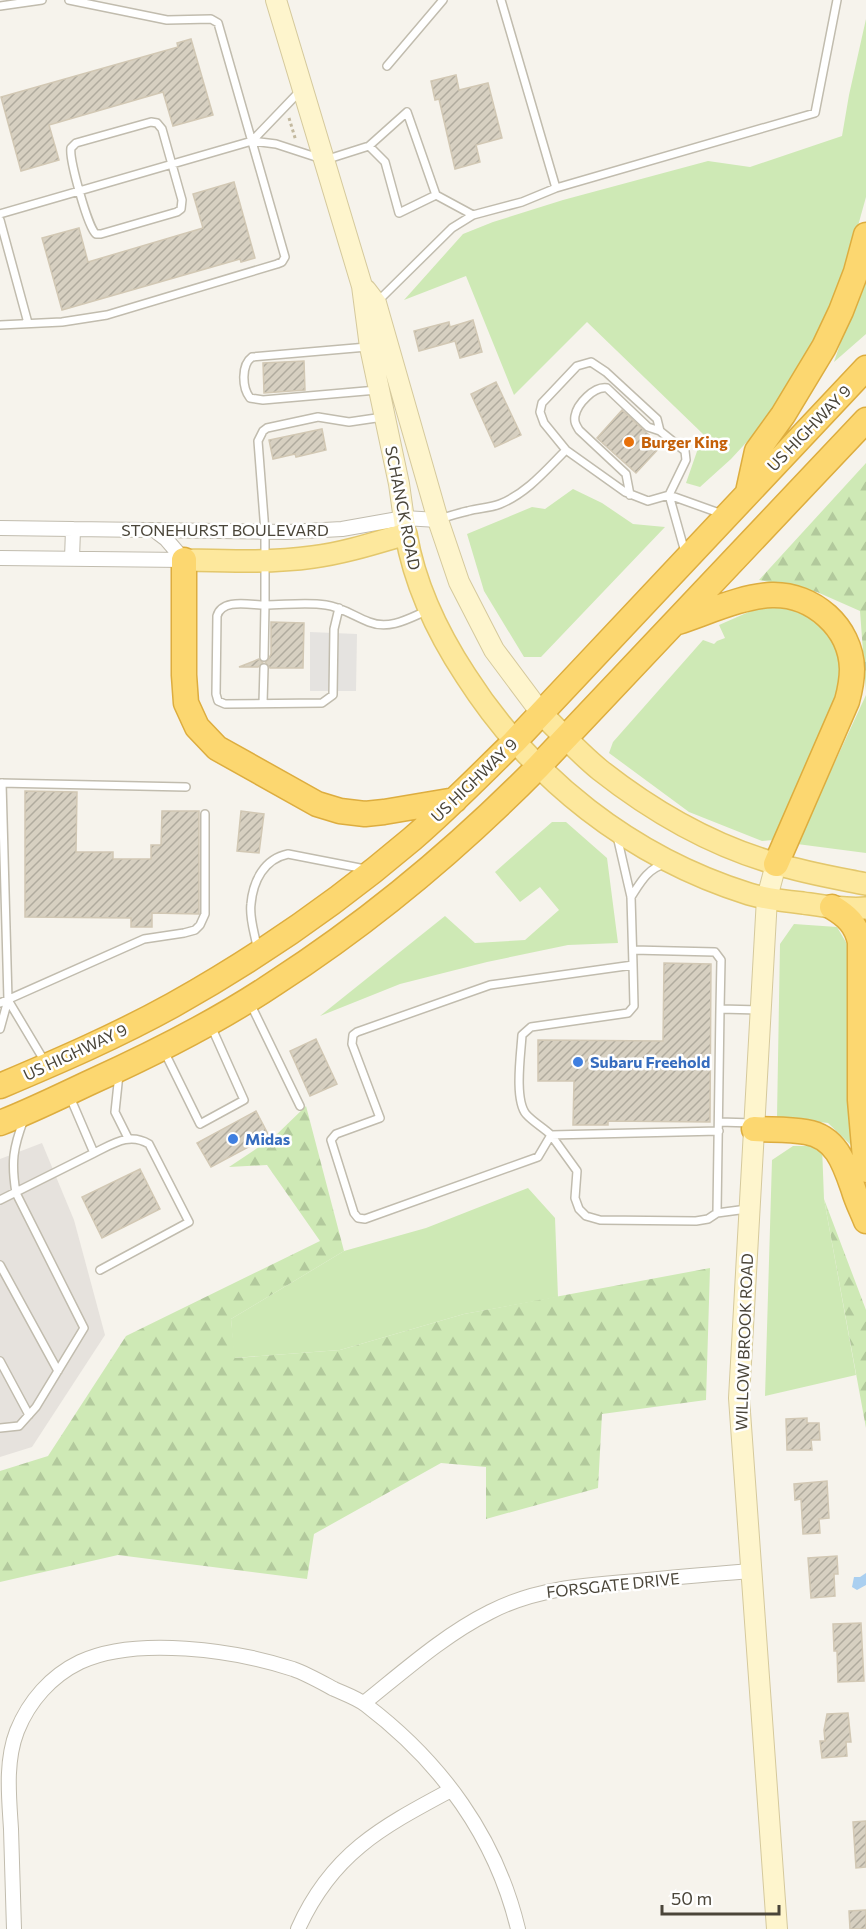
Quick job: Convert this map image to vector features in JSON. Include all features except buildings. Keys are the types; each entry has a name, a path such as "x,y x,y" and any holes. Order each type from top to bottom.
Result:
{"highway":[{"path":"748,492 757,451 783,415 824,347 841,311 856,272 866,235"},
{"name":"US HIGHWAY 9","path":"0,1086 48,1066 173,1005 258,953 319,912 373,870 455,800 514,742 866,368"},
{"name":"US HIGHWAY 9","path":"0,1123 163,1049 249,1000 326,948 438,862 538,767 866,420"},
{"path":"184,560 186,703 197,727 217,748 317,804 340,811 384,812 455,800"},
{"path":"675,622 751,598 773,595 792,597 823,611 837,626 845,640 852,667 847,701 776,864"},
{"path":"832,907 846,916 853,924 860,942 860,1100 866,1170"},
{"path":"754,1126 820,1135 834,1146 844,1163 866,1221"}],"main road":[{"name":"STONEHURST BOULEVARD","path":"184,560 266,561 312,557 341,552 405,526"},
{"name":"SCHANCK ROAD","path":"405,526 415,573 429,610 455,659 495,719 514,742 575,800 616,830 672,863 741,891 767,898 832,907 866,908"},
{"path":"541,712 599,769 652,807 705,836 776,864 866,884"}],"street":[{"name":"SCHANCK ROAD","path":"276,0 362,286 370,346 405,526"},
{"name":"SCHANCK ROAD","path":"362,286 376,303 438,520 459,582 478,622 505,666 541,712"},
{"name":"STONEHURST BOULEVARD","path":"0,528 265,532 405,526 438,520"},
{"path":"72,559 73,529"},
{"path":"154,530 166,539 184,560"},
{"name":"STONEHURST BOULEVARD","path":"0,558 184,560"},
{"name":"WILLOW BROOK ROAD","path":"776,864 767,898 739,1398 777,1929"},
{"name":"FORSGATE DRIVE","path":"363,1703 465,1626 491,1611 522,1598 576,1586 751,1571"},
{"path":"14,1929 9,1780 11,1753 17,1732 29,1707 43,1689 62,1673 79,1663 110,1652 150,1649 220,1652 295,1670 363,1703 421,1753 482,1834 494,1856 511,1900 518,1929"},
{"path":"298,1929 319,1891 355,1849 394,1821 451,1790"}],"lane":[{"path":"0,6 42,0"},
{"path":"0,325 62,322 107,315 282,262 285,257 220,28 215,20 167,20 69,0"},
{"path":"387,66 442,0"},
{"path":"501,0 556,188"},
{"path":"376,303 452,228 473,215 522,202 556,188 815,113 837,0"},
{"path":"252,141 303,87"},
{"path":"0,214 252,141 276,144 325,160 369,146 407,112 436,195 473,215"},
{"path":"153,122 159,124 172,165 183,202 181,209 101,234 96,234 91,229 70,156 72,146 153,122"},
{"path":"369,146 385,162 399,213 436,195"},
{"path":"0,220 28,323"},
{"path":"370,346 252,357 244,367 246,390 250,398 263,400 378,390"},
{"path":"660,431 657,419 606,372 591,362 577,366 542,403 540,412 544,423 566,450 630,495 648,501 669,495 727,516"},
{"path":"630,495 626,474 579,430 575,423 579,406 595,390 602,387 607,388 648,427 660,431 685,451 686,460 669,495 687,558"},
{"path":"264,657 266,561 258,441 267,428 318,417 349,422 384,416"},
{"path":"438,520 470,510 488,508 516,495 531,485 566,450"},
{"path":"339,609 334,629 333,695 322,703 225,704 217,699 217,616 221,608 229,604 318,604 339,609 368,621 386,625 429,610"},
{"path":"263,703 264,668"},
{"path":"0,1029 8,1000 1,783 186,787"},
{"path":"0,1003 144,939 195,930 205,914 205,814"},
{"path":"616,830 632,897 634,1006 628,1013 531,1027 522,1035 520,1087 522,1106 526,1114 551,1135 577,1172 575,1198 579,1209 586,1216 600,1220 696,1221 708,1219 717,1213 749,1209"},
{"path":"258,953 250,905 256,881 268,863 277,856 288,854 373,870"},
{"path":"632,897 644,877 655,867 672,863"},
{"path":"633,950 715,952 721,960 717,1213"},
{"path":"551,1135 538,1157 365,1218 358,1218 354,1213 331,1140 336,1134 380,1118 352,1044 352,1037 357,1032 490,986 633,965"},
{"path":"8,1000 48,1066"},
{"path":"249,1000 300,1106"},
{"path":"720,1009 760,1010"},
{"path":"163,1049 200,1124 244,1100 210,1023"},
{"path":"119,1069 116,1112 128,1138"},
{"path":"69,1093 94,1153"},
{"path":"0,1428 19,1425 36,1407 84,1328 16,1193 12,1171 14,1146 26,1113"},
{"path":"719,1122 754,1126"},
{"path":"551,1135 719,1131"},
{"path":"0,1200 128,1138 140,1138 149,1144 189,1222 100,1270"},
{"path":"0,1265 58,1371"},
{"path":"0,1361 29,1415"}],"path":[{"path":"288,114 296,142"}],"shaded area":[{"path":"310,632 357,634 356,691 310,691"},
{"path":"42,1143 74,1220 105,1335 32,1447 0,1457 0,1159"}],"green space":[{"path":"866,19 866,197 836,305 780,406 731,459 700,487 686,483 703,434 587,322 514,395 466,276 404,300 463,234 493,222 563,200 708,161 750,167 842,136"},
{"path":"866,267 866,334 834,362"},
{"path":"866,463 866,692 860,611 817,592 759,580"},
{"path":"573,489 602,503 633,524 665,527 541,657 524,657 484,591 467,534 532,507 545,509"},
{"path":"796,605 829,625 845,666 843,690 783,828 773,840 762,841 689,812 609,753 613,742 703,640 714,644 725,638 719,625 760,607"},
{"path":"866,695 866,853 797,844"},
{"path":"552,822 566,822 607,858 618,943 568,945 487,962 400,984 320,1016 445,916 475,943 525,940 559,910 540,887 520,902 495,872"},
{"path":"794,924 837,927 850,949 854,1148 828,1123 777,1117 780,944"},
{"path":"306,1106 344,1251 231,1319 235,1358 340,1350 464,1314 710,1268 706,1400 602,1414 598,1488 486,1519 486,1467 441,1463 314,1534 307,1579 118,1555 0,1582 0,1471 48,1456 126,1336 320,1241 267,1165 229,1167 274,1137"},
{"path":"793,1146 822,1146 824,1199 856,1375 765,1396 772,1160"},
{"path":"528,1188 555,1218 558,1297 464,1314 340,1350 234,1358 231,1319 344,1251 426,1228"},
{"path":"824,1199 866,1310 866,1428"}],"water":[{"path":"866,1573 866,1585 857,1590 852,1587 854,1577 860,1577"}],"place":[{"name":"Burger King","path":"629,442"},
{"name":"Subaru Freehold","path":"578,1062"},
{"name":"Midas","path":"233,1139"}]}
